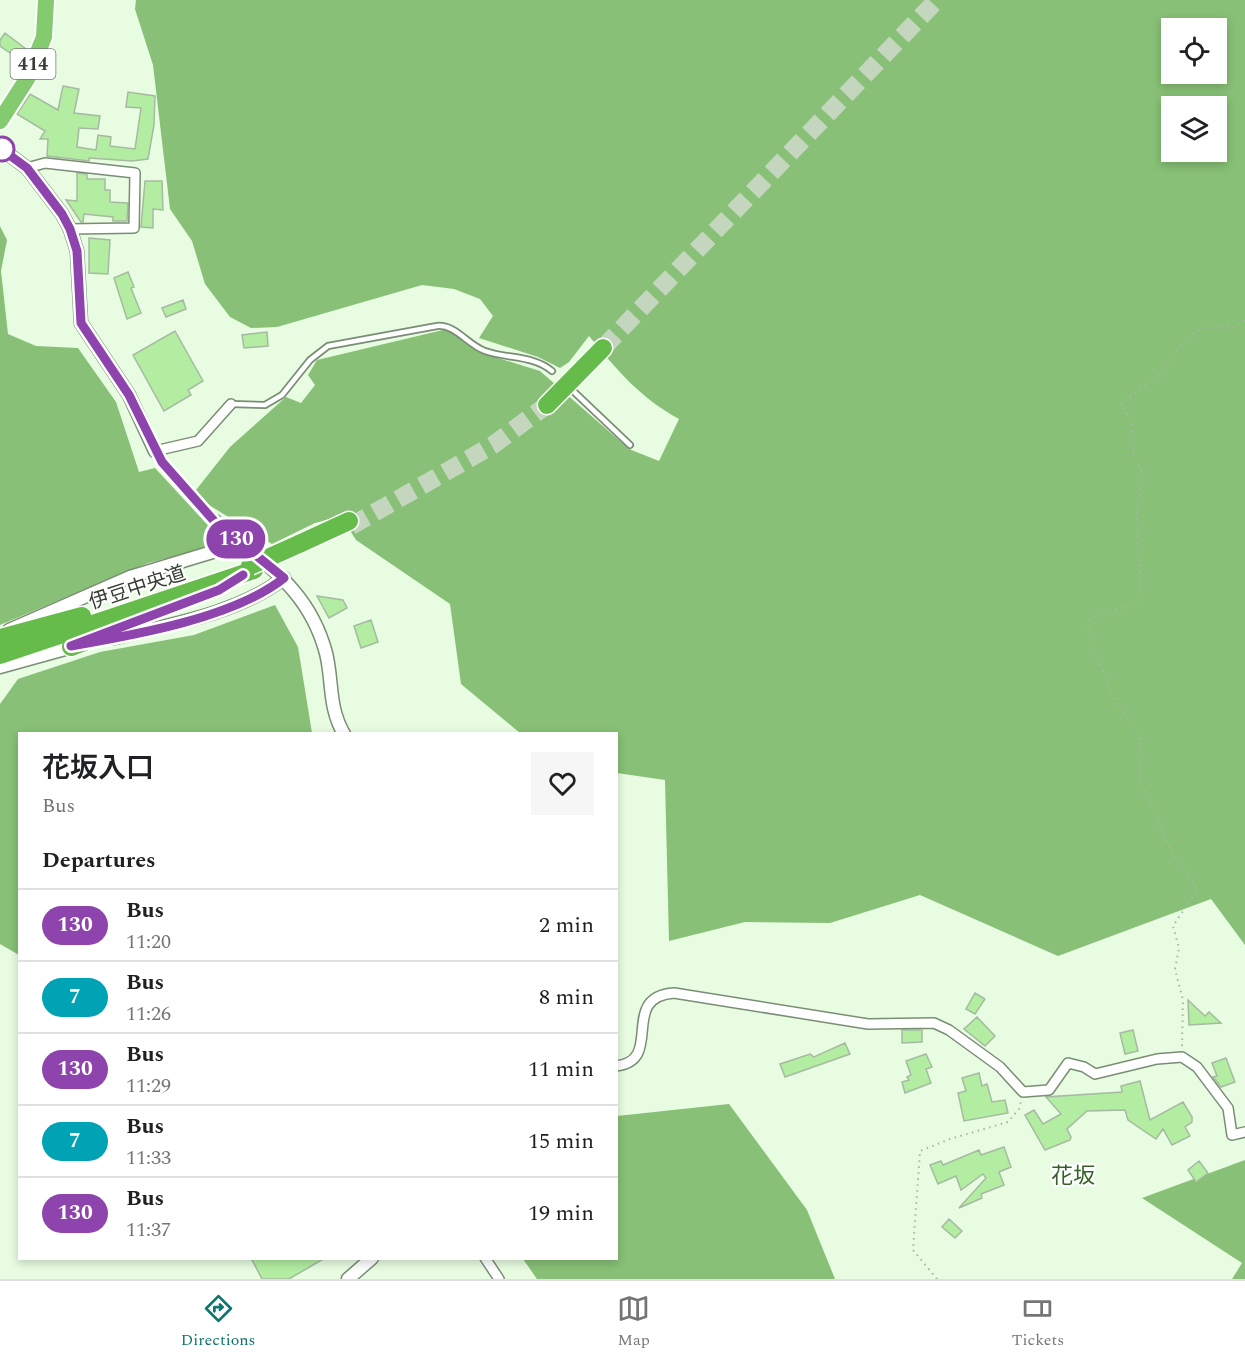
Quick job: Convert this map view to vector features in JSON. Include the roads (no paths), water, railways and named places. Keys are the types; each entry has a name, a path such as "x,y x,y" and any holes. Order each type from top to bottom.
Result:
{"highway":[{"name":"414","path":"0,121 27,79 44,37 46,0"},
{"path":"544,403 600,345"},
{"name":"伊豆中央道","path":"0,655 249,570 350,524"},
{"path":"71,646 219,590 249,570"},
{"name":"伊豆中央道","path":"0,648 249,570"},
{"path":"0,636 162,596"}],"street":[{"path":"0,148 27,168 62,214 70,229 77,251 81,323 129,395 162,462 215,522 284,578 308,609 327,656 332,707 343,732"},
{"path":"27,168 45,163 135,173 134,228 70,229"},
{"path":"155,451 198,441 231,404"},
{"path":"0,636 25,621 130,577 219,550 232,537"},
{"path":"0,667 71,646 202,616 263,591 284,578"},
{"path":"618,1065 632,1061 638,1055 642,1044 642,1022 646,1007 658,996 674,993 868,1024 934,1023 949,1030 1000,1067 1023,1092 1049,1090 1068,1063 1084,1067 1095,1074 1157,1059 1182,1057 1197,1066 1227,1108 1232,1135 1245,1132"},
{"path":"348,1279 370,1260"},
{"path":"486,1260 499,1279"}],"lane":[{"path":"231,404 265,405 282,394 310,360 328,346 445,325 485,351 532,360 552,371"},
{"path":"570,388 630,446"}],"tunnel":[{"path":"603,348 937,0"},
{"path":"351,526 493,445 547,405"}],"district":[{"name":"花坂","path":"1073,1175"}]}
